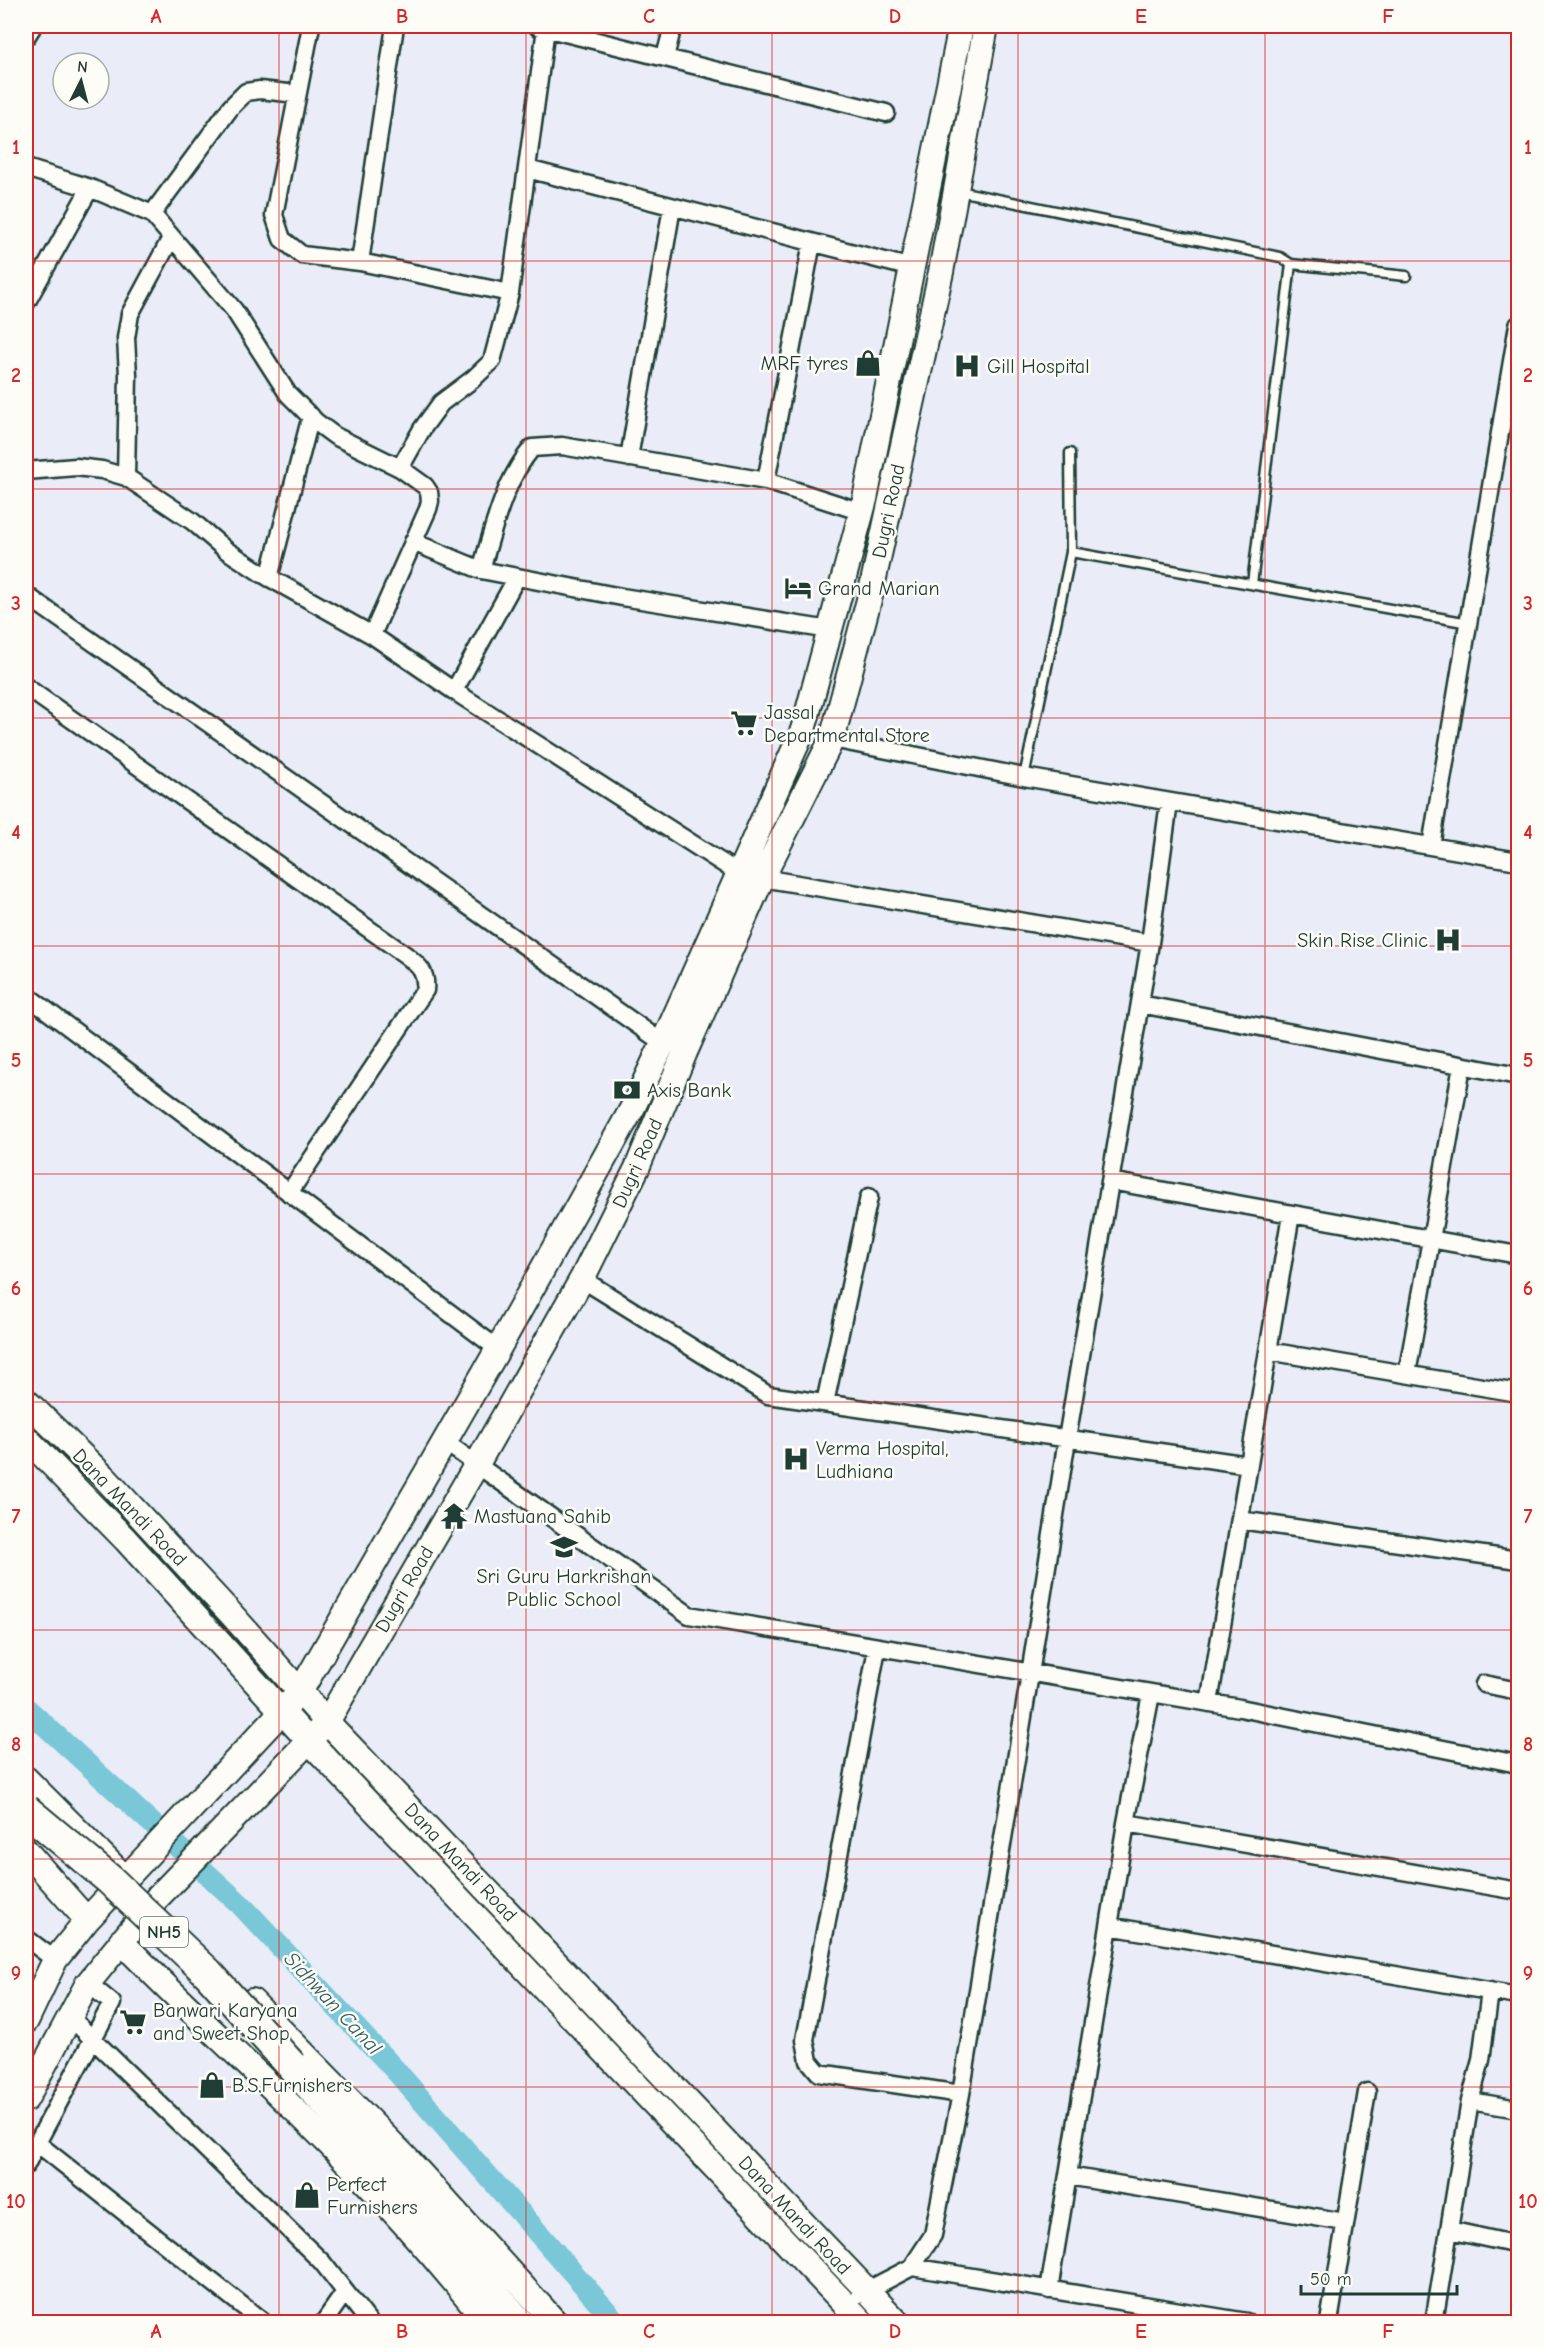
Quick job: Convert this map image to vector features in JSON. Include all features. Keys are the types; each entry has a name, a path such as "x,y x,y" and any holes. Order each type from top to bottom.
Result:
{"highway":[{"name":"NH5","path":"26,1810 110,1880 208,1973 379,2160 518,2322"}],"street":[{"path":"26,37 33,26"},
{"path":"310,26 274,215 282,239 302,255 360,262 510,293"},
{"path":"360,262 395,26"},
{"path":"665,57 673,26"},
{"name":"Dugri Road","path":"26,2021 55,1960 87,1920 300,1692 498,1349 633,1107 663,1043 803,730 862,512 961,26"},
{"name":"Dugri Road","path":"26,2099 88,1983 121,1941 154,1901 231,1819 327,1722 582,1279 637,1168 685,1052 762,878 832,739 870,596 941,272 986,26"},
{"path":"400,468 422,429 441,403 473,379 492,361 510,293 527,169 541,27 886,113"},
{"path":"152,214 231,107 246,92 260,90 297,94"},
{"path":"26,168 90,188 152,214 234,310 288,394 310,416 335,436 400,468 425,486 429,492 428,509 372,635"},
{"path":"527,169 912,268"},
{"path":"26,303 90,188"},
{"path":"629,458 672,207"},
{"path":"126,477 128,375 126,338 130,314 171,238"},
{"path":"766,481 812,243"},
{"path":"1431,846 1518,325"},
{"path":"269,578 310,416"},
{"path":"481,570 508,484 532,447 562,446 766,481 862,512"},
{"path":"26,471 76,467 102,470 126,477 192,521 226,550 269,578 372,635 454,691 738,873"},
{"path":"413,542 481,570 622,597 830,630"},
{"path":"454,691 517,577"},
{"path":"26,595 663,1043"},
{"path":"26,687 407,956 426,977 425,990 289,1193"},
{"path":"832,739 1024,777 1518,861"},
{"path":"844,2304 912,2267 933,2235 960,2094 1030,1674 1066,1438 1150,943 1169,802"},
{"path":"762,878 1150,943"},
{"path":"26,995 498,1349"},
{"path":"1140,1004 1518,1076"},
{"path":"1407,1374 1462,1066"},
{"path":"1110,1181 1518,1255"},
{"path":"825,1403 870,1197"},
{"path":"1209,1703 1291,1214"},
{"path":"582,1279 768,1395 1249,1465"},
{"path":"1268,1351 1518,1393"},
{"name":"Dana Mandi Road","path":"26,1401 104,1477 327,1722 897,2322"},
{"path":"26,1438 126,1540 309,1741 862,2322"},
{"path":"445,1442 689,1615 1209,1703 1518,1764"},
{"path":"1240,1520 1518,1560"},
{"path":"876,1648 805,2040 809,2061 819,2073 960,2094"},
{"path":"1484,1684 1518,1691"},
{"path":"1049,2290 1108,1926 1151,1694"},
{"path":"26,1779 154,1901 410,2162 555,2322"},
{"path":"1126,1823 1518,1891"},
{"path":"26,1851 87,1920"},
{"path":"1108,1926 1518,1995"},
{"path":"26,1938 55,1960"},
{"path":"121,1941 166,1988 345,2160 412,2232 487,2322"},
{"path":"26,2165 112,2003 88,1983"},
{"path":"1434,2322 1470,2101 1481,2060 1490,1990"},
{"path":"70,2017 322,2262 369,2322"},
{"path":"1329,2322 1367,2092"},
{"path":"1470,2101 1518,2109"},
{"path":"37,2143 263,2322"},
{"path":"1068,2176 1345,2222"},
{"path":"1449,2230 1518,2245"},
{"path":"912,2267 1247,2322"},
{"path":"324,2322 345,2292"}],"lane":[{"path":"956,190 1280,256 1291,264 1406,276"},
{"path":"1252,584 1291,264"},
{"path":"1024,777 1071,552 1070,453"},
{"path":"1071,552 1468,623"}],"waterway":[{"name":"Sidhwan Canal","path":"26,1708 241,1905 397,2072 616,2322"}],"place":[{"name":"MRF tyres","path":"868,363"},
{"name":"Gill Hospital","path":"967,366"},
{"name":"Grand Marian","path":"798,588"},
{"name":"Jassal Departmental Store","path":"744,723"},
{"name":"Skin Rise Clinic","path":"1448,940"},
{"name":"Axis Bank","path":"627,1090"},
{"name":"Verma Hospital, Ludhiana","path":"796,1459"},
{"name":"Mastuana Sahib","path":"454,1516"},
{"name":"Sri Guru Harkrishan Public School","path":"564,1547"},
{"name":"Banwari Karyana and Sweet Shop","path":"133,2022"},
{"name":"B.S.Furnishers","path":"212,2085"},
{"name":"Perfect Furnishers","path":"307,2195"}]}
